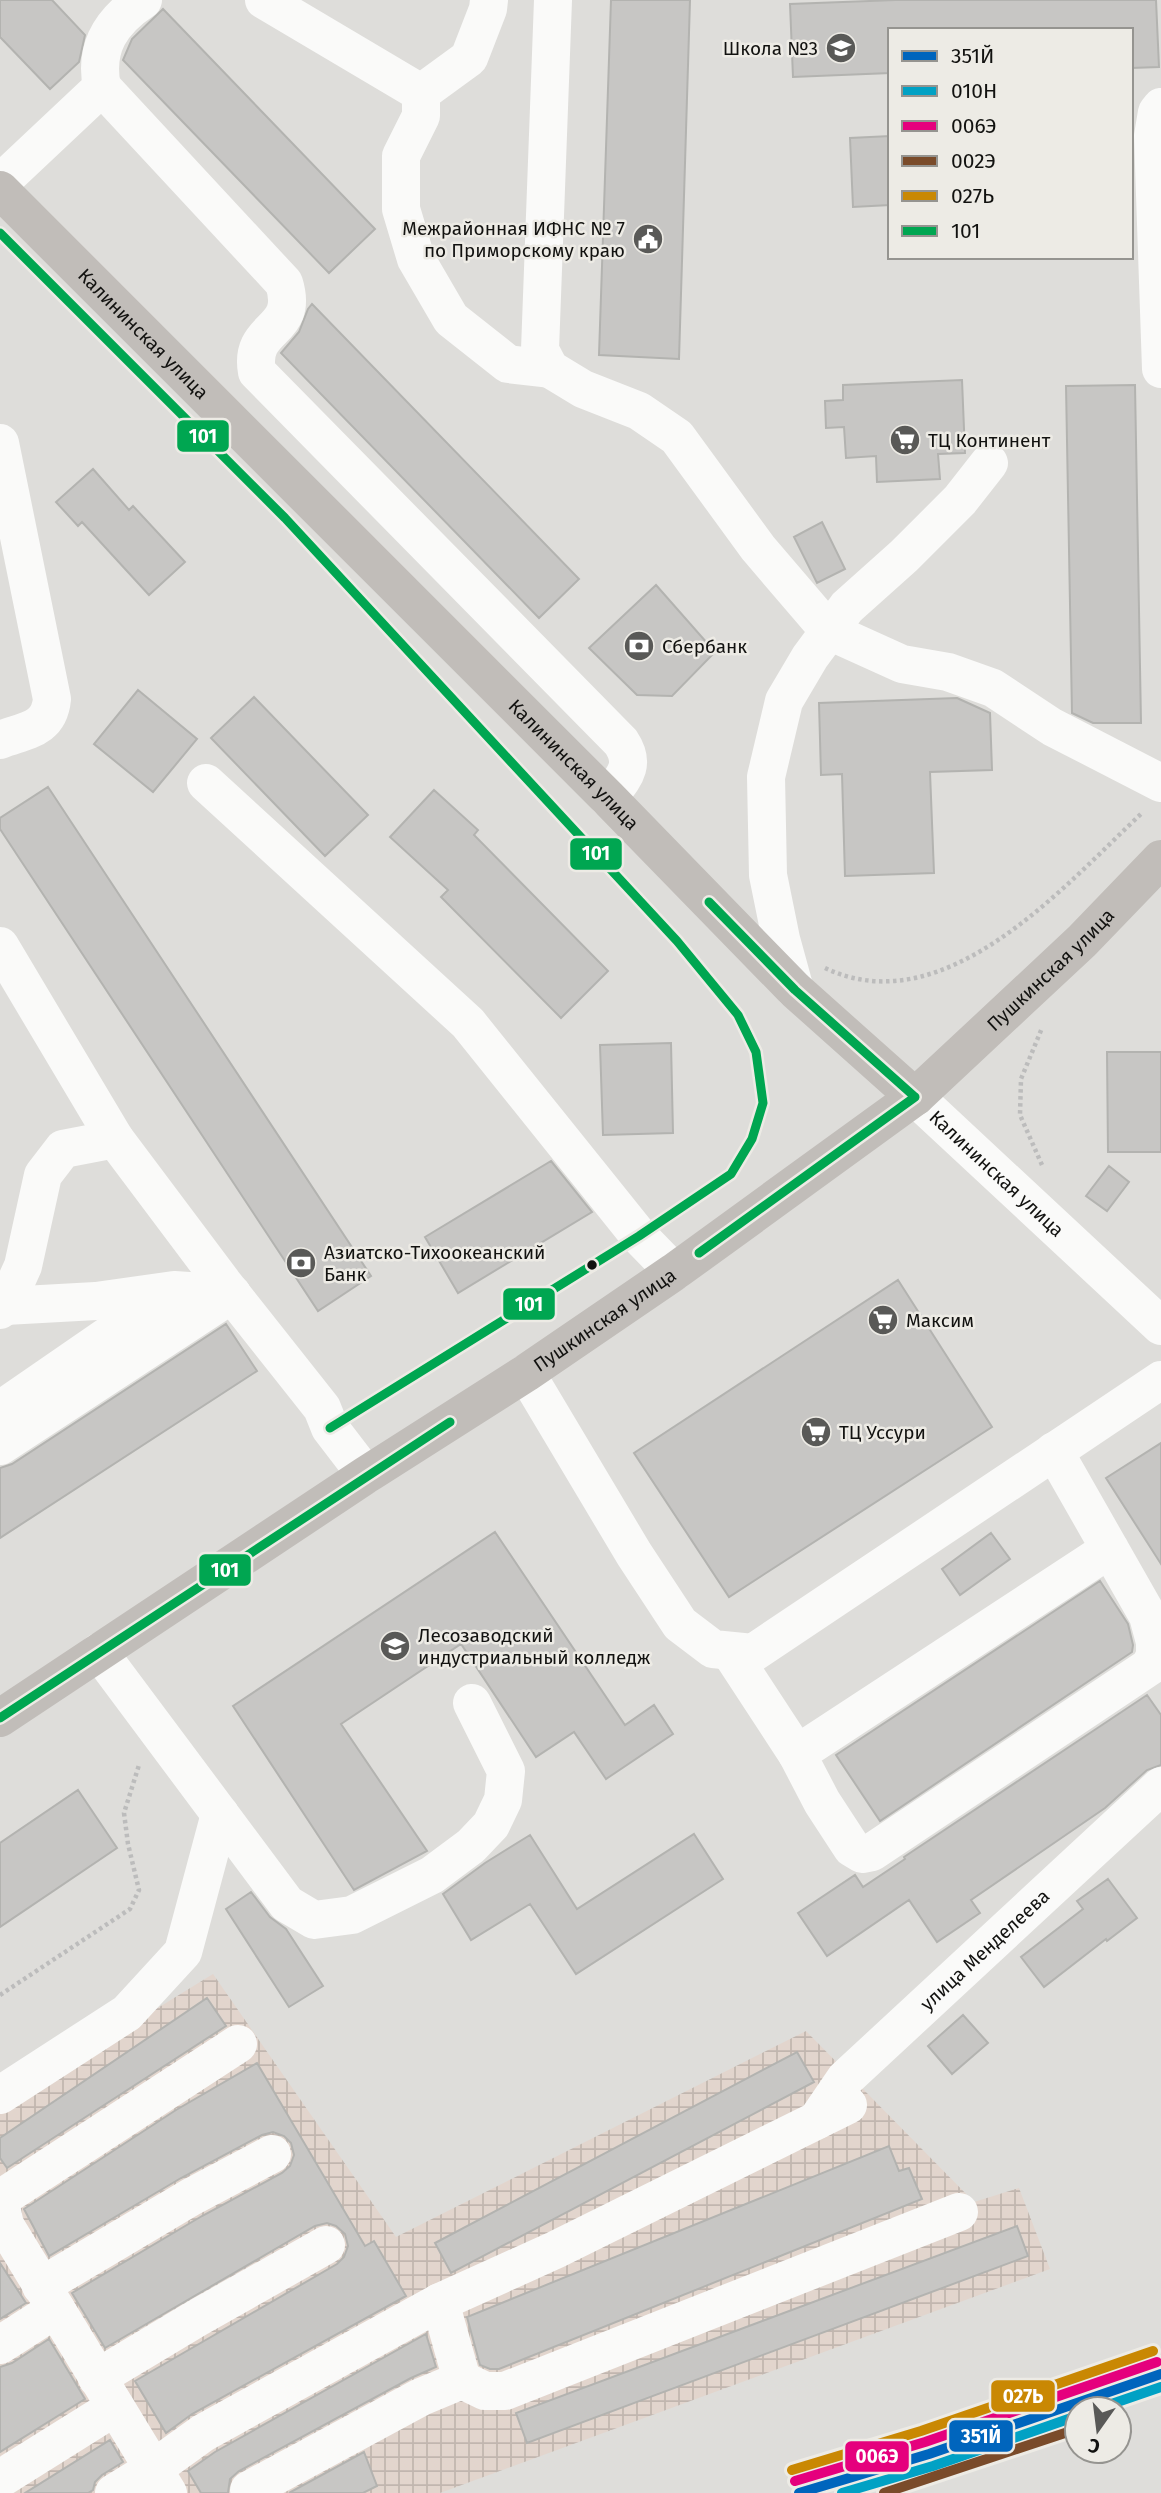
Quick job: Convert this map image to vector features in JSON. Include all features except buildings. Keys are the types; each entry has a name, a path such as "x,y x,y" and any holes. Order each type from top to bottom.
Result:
{"main road":[{"name":"Калининская улица","path":"0,190 608,798 795,990 915,1097"},
{"name":"Пушкинская улица","path":"0,1718 366,1475 526,1373 674,1272 915,1097 1082,941 1161,859"}],"street":[{"path":"143,0 124,13 106,38 99,71 102,87 284,283 289,298 284,319 259,342 257,372 621,742 629,754 629,764 624,777 608,798"},
{"path":"264,0 421,93"},
{"path":"421,93 469,58 488,9 488,0"},
{"path":"550,369 540,351 553,0"},
{"path":"0,183 102,87"},
{"path":"421,93 421,116 401,156 401,209 416,259 452,319 508,364 550,369 583,389 639,411 677,437 758,548 829,631 902,664 948,672 993,688 1156,794"},
{"path":"1158,126 1161,369"},
{"path":"0,443 52,699 51,714 42,724 0,740"},
{"path":"795,990 768,875 766,777 784,701 810,657 847,607 904,556 960,500 989,463"},
{"path":"206,783 468,1023 639,1236 674,1272"},
{"path":"0,946 115,1139 322,1408 330,1428 366,1475"},
{"name":"Калининская улица","path":"915,1097 1161,1326"},
{"path":"115,1139 62,1149 43,1175 23,1266 3,1308 96,1301 174,1290 232,1294"},
{"path":"0,1410 174,1290"},
{"path":"0,1446 232,1294"},
{"path":"526,1373 634,1554 680,1624 713,1649 732,1653 753,1653 1161,1380"},
{"path":"732,1653 797,1754 822,1802 852,1848 862,1854 872,1852 1149,1667 1155,1656 1153,1628 1054,1451"},
{"path":"797,1754 1110,1549"},
{"path":"99,1652 287,1903 314,1920 352,1915 432,1875 471,1846 491,1825 503,1800 506,1771 472,1703"},
{"name":"улица Менделеева","path":"440,2302 555,2250 832,2113 845,2079 1161,1786"},
{"path":"0,2095 127,2013 183,1952 220,1814"},
{"path":"160,2481 48,2298 1,2213 238,2044"},
{"path":"0,2345 48,2298 191,2197 272,2154"},
{"path":"249,2490 421,2397 462,2380 485,2391 505,2391 959,2212"},
{"path":"0,2479 197,2318 326,2245"},
{"path":"114,2493 160,2481 203,2433 440,2302 462,2380"}],"path":[{"path":"330,1428 639,1236 731,1174 752,1139 763,1103 756,1052 738,1015 677,941 416,659"},
{"path":"781,939 799,956 837,974 882,982 933,974 981,952 1020,926 1156,794"},
{"path":"1043,1167 1020,1115 1021,1079 1041,1029 1050,1019"},
{"path":"0,1995 130,1909 139,1890 124,1813 153,1724"}],"shaded area":[{"path":"213,1974 396,2237 806,2031 974,2202 1019,2188 1050,2269 440,2493 0,2493 0,2105"}],"transit line":[{"name":"101","path":"0,233 285,518 677,941 738,1015 756,1052 763,1103 752,1139 731,1174 639,1236 330,1428"},
{"name":"101","path":"709,902 795,990 915,1097"},
{"name":"101","path":"699,1253 915,1097"},
{"name":"101","path":"0,1718 450,1422"},
{"name":"027Ь","path":"792,2470 921,2431 1153,2351"},
{"name":"006Э","path":"795,2481 925,2442 1157,2362"},
{"name":"351Й","path":"799,2493 929,2454 1161,2374"},
{"name":"010Н","path":"1133,2397 1161,2387"},
{"name":"010Н","path":"842,2493 933,2466 1063,2421"},
{"name":"002Э","path":"884,2493 1063,2434"}],"place":[{"name":"Школа №3","path":"841,48"},
{"name":"Межрайонная ИФНС № 7 по Приморскому краю","path":"648,239"},
{"name":"ТЦ Континент","path":"905,440"},
{"name":"Сбербанк","path":"639,646"},
{"name":"Азиатско-Тихоокеанский Банк","path":"301,1263"},
{"name":"Максим","path":"883,1320"},
{"name":"ТЦ Уссури","path":"816,1432"},
{"name":"Лесозаводский индустриальный колледж","path":"395,1646"}]}
